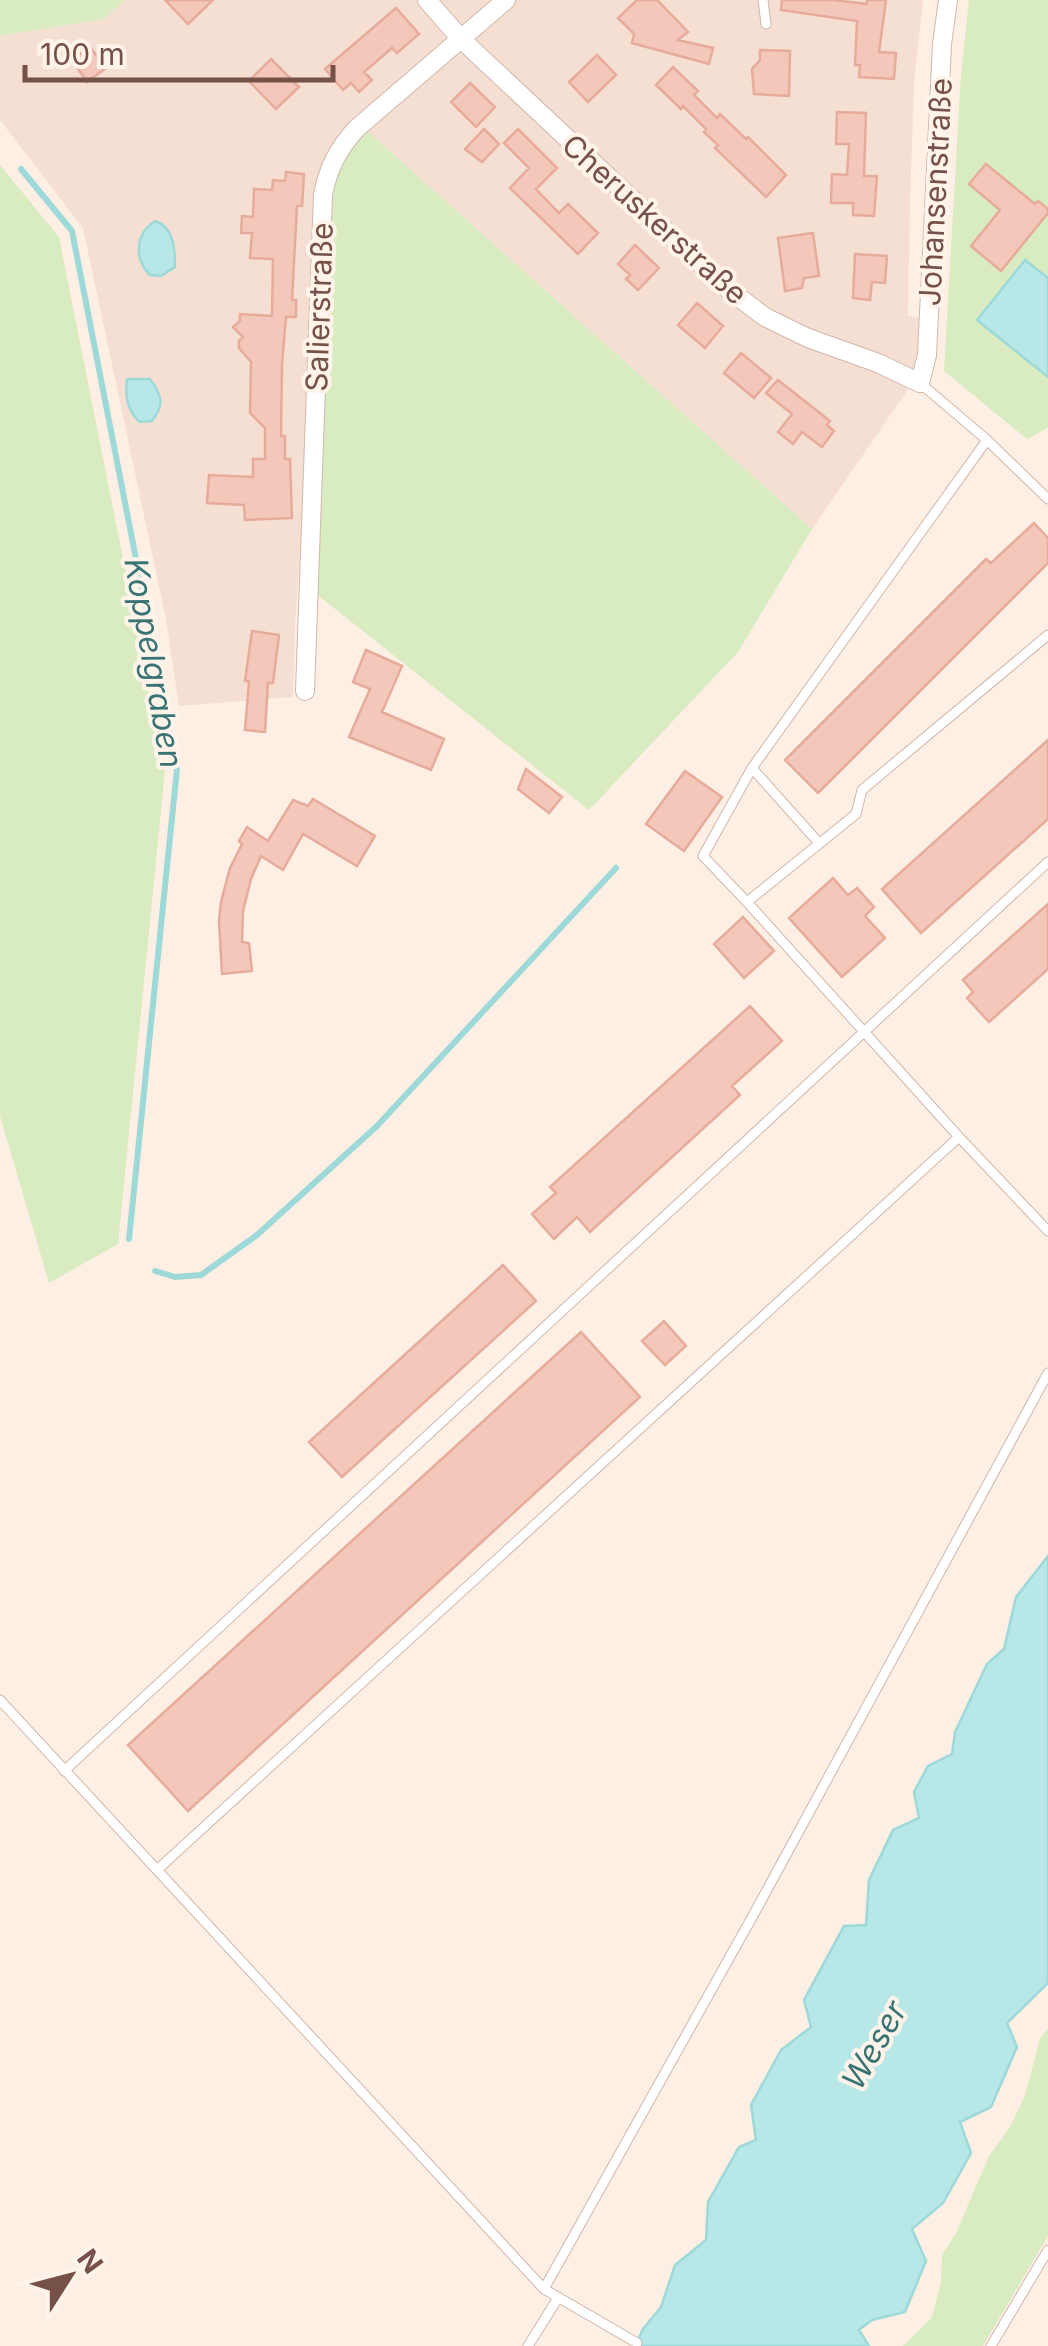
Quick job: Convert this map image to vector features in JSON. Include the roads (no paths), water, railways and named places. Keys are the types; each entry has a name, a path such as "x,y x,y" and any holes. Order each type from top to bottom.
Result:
{"street":[{"name":"Cheruskerstraße","path":"426,0 462,40 729,290 765,317 808,338 920,383"},
{"name":"Salierstraße","path":"306,691 323,194 327,173 356,129 506,0"},
{"name":"Johansenstraße","path":"920,383 927,355 942,44 948,0"}],"lane":[{"path":"763,0 766,24"},
{"path":"920,383 1046,492"},
{"path":"987,440 752,768 704,856 1048,1231"},
{"path":"747,902 856,814 862,790 1048,635"},
{"path":"752,768 819,844"},
{"path":"64,1772 1048,862"},
{"path":"157,1870 959,1137"},
{"path":"544,2289 755,1912 1048,1373"},
{"path":"0,1700 544,2289 637,2343"},
{"path":"991,2346 1048,2250"},
{"path":"528,2346 558,2298"}],"water":[{"path":"155,221 170,233 175,253 175,267 161,276 150,275 139,254 140,240"},
{"path":"1025,260 1048,278 1048,377 977,320"},
{"path":"127,379 150,379 154,385 160,405 152,421 140,422 132,413"},
{"name":"Weser","path":"1048,1556 1048,1983 1007,2023 1017,2047 991,2107 960,2122 971,2153 943,2203 912,2229 926,2261 905,2312 872,2320 859,2330 869,2346 635,2346 661,2307 675,2265 706,2240 708,2202 739,2147 756,2140 751,2105 781,2050 811,2027 804,2000 844,1926 866,1925 869,1880 893,1830 919,1818 914,1792 928,1766 952,1754 955,1732 987,1664 1004,1649 1016,1597"}],"waterway":[{"name":"Koppelgraben","path":"21,169 72,231 177,769 129,1239"},
{"name":"Koppelgraben","path":"155,1271 175,1277 201,1275 257,1235 377,1126 616,868"}]}
